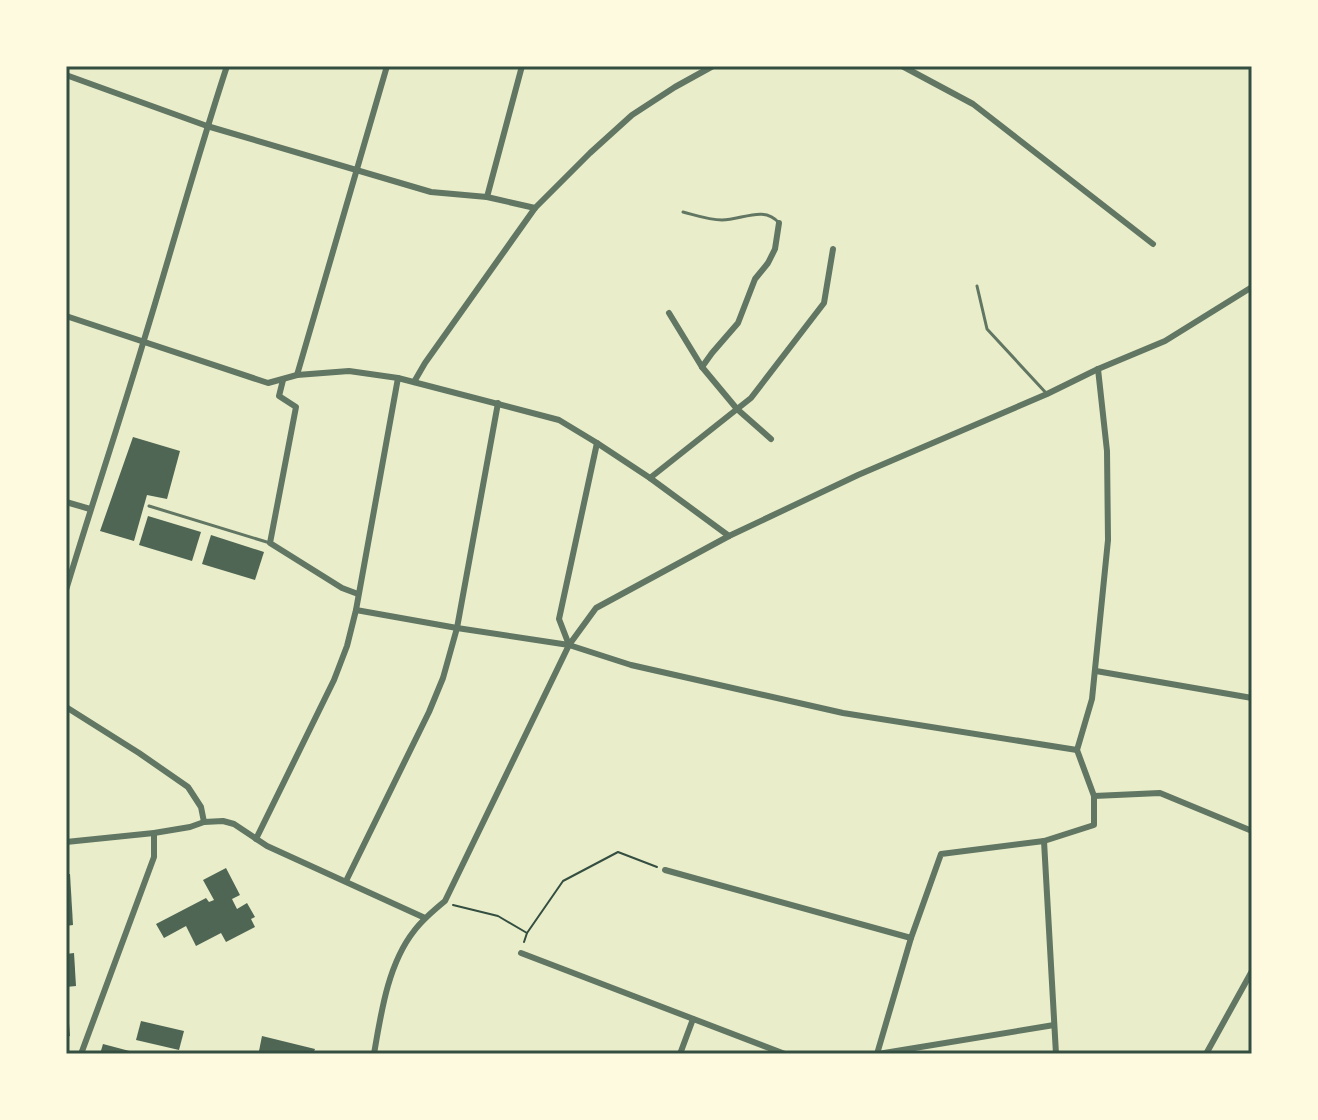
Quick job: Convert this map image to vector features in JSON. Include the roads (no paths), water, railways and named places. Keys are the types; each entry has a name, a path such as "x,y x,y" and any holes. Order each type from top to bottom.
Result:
{"street":[{"path":"66,590 227,66"},
{"path":"297,375 387,66"},
{"path":"487,197 522,66"},
{"path":"414,382 535,208 632,115 713,66"},
{"path":"902,66 973,104 1153,244"},
{"path":"66,75 207,126 431,192 487,197 535,208"},
{"path":"702,367 738,323 755,279 775,249 779,223"},
{"path":"650,478 751,398 824,303 833,249"},
{"path":"374,1054 394,968 411,933 445,901 569,645 596,608 729,536 858,475 1165,341 1252,287"},
{"path":"669,313 702,367 737,409 771,439"},
{"path":"66,316 268,383 297,375 349,371 398,378 559,420 650,478 729,536"},
{"path":"1054,1025 878,1054 911,938 941,854 1044,841 1094,825 1094,796 1077,750 1092,699 1108,540 1107,451 1098,369"},
{"path":"256,839 334,680 347,646 398,378"},
{"path":"283,380 279,396 296,407 270,543 342,588 358,594"},
{"path":"346,881 443,678 457,628 498,403"},
{"path":"569,645 559,619 597,443"},
{"path":"66,502 90,509"},
{"path":"356,610 569,645 631,665 843,713 1077,750"},
{"path":"1096,671 1252,698"},
{"path":"66,707 188,787 201,807 204,822"},
{"path":"1094,796 1160,793 1252,831"},
{"path":"66,842 154,833 223,821 234,824 267,846 425,918"},
{"path":"81,1054 154,857 154,833"},
{"path":"1044,841 1056,1054"},
{"path":"665,870 911,938"},
{"path":"521,953 785,1054"},
{"path":"1206,1054 1252,971"},
{"path":"680,1054 693,1019"}],"lane":[{"path":"683,212 721,220 762,214 773,216 779,223"},
{"path":"977,286 987,329 1047,394"},
{"path":"149,506 270,543"}]}
